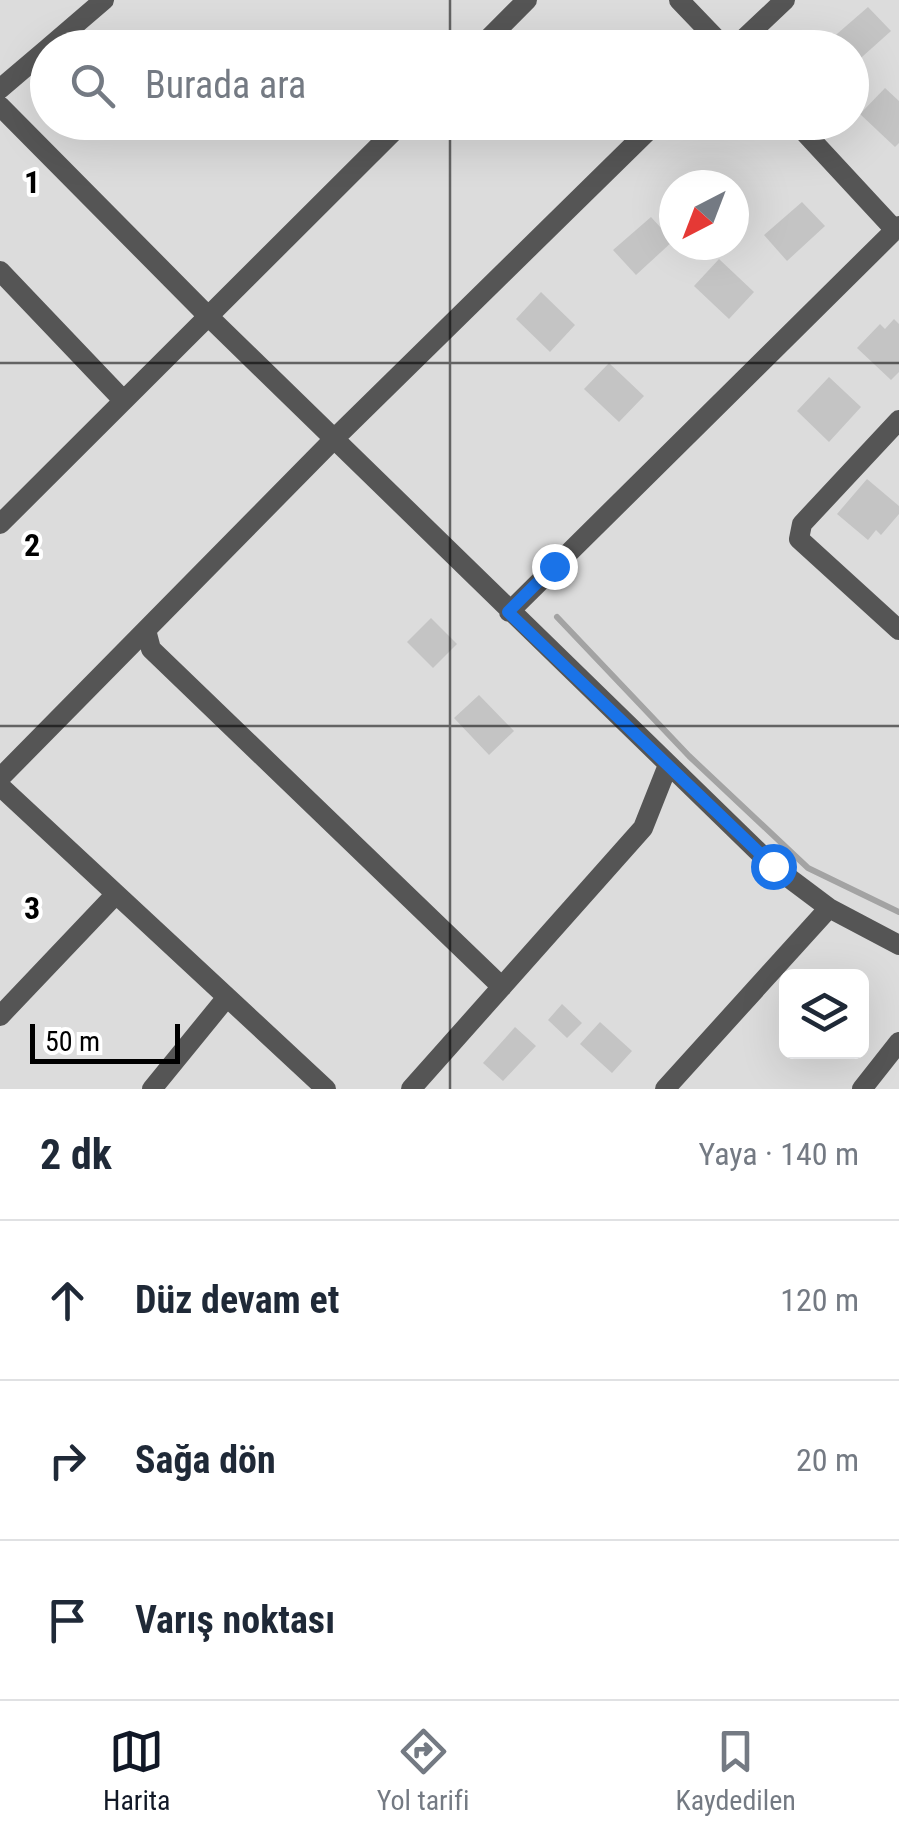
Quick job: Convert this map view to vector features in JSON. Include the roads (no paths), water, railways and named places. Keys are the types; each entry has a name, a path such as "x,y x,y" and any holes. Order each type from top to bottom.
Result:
{"street":[{"path":"69,30 104,0"},
{"path":"497,30 527,0"},
{"path":"679,0 707,30"},
{"path":"753,30 785,0"},
{"path":"0,89 30,63"},
{"path":"0,106 30,136"},
{"path":"34,140 508,612 773,866 829,908 899,945"},
{"path":"0,524 385,140"},
{"path":"326,1089 0,782 335,438 639,140"},
{"path":"508,612 897,228 812,140"},
{"path":"0,271 123,400"},
{"path":"899,420 802,524 799,539 899,630"},
{"path":"146,630 151,649 502,987"},
{"path":"411,1089 643,828 668,765"},
{"path":"0,1016 116,894"},
{"path":"664,1089 829,908"},
{"path":"152,1089 227,997"},
{"path":"862,1089 899,1042"}],"waterway":[{"path":"557,617 689,756 808,868 899,912"}]}
